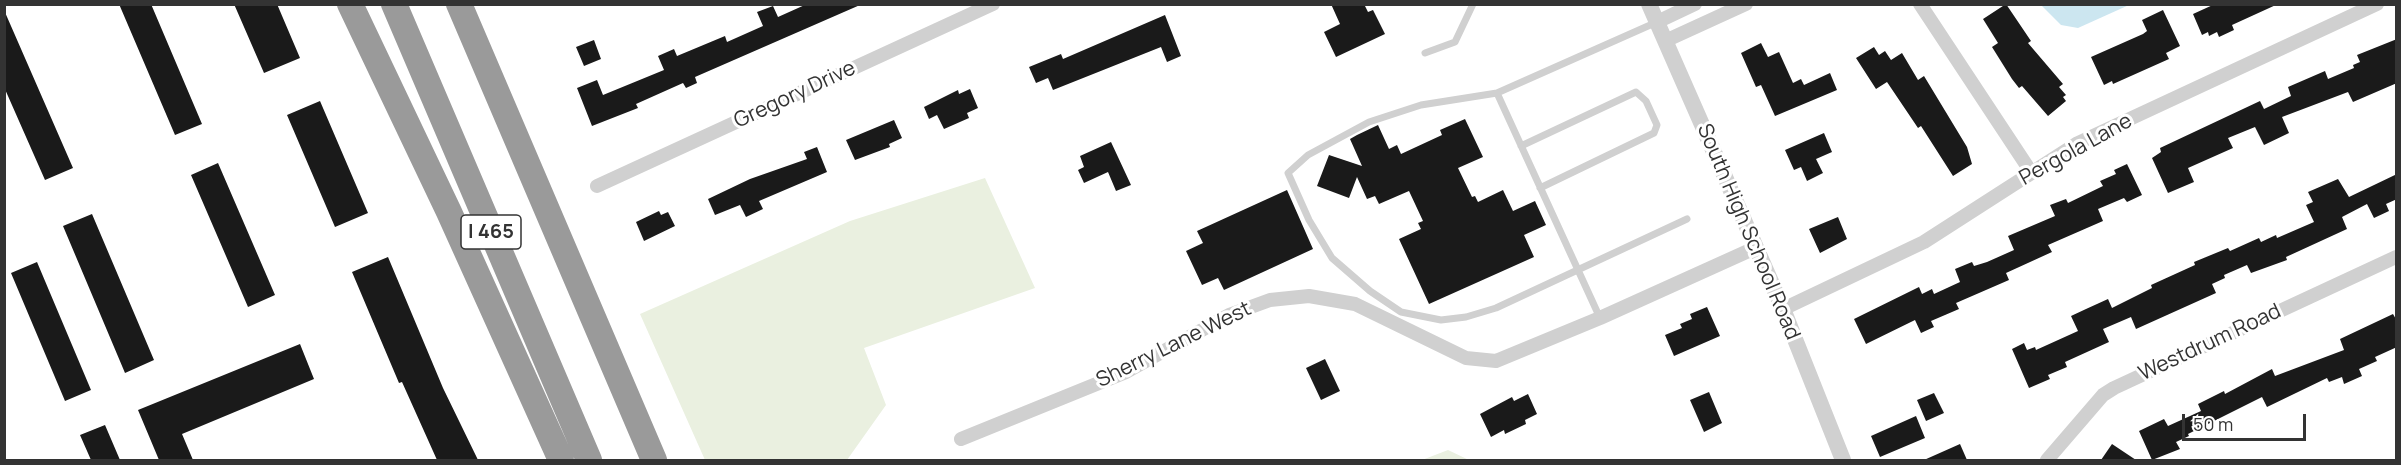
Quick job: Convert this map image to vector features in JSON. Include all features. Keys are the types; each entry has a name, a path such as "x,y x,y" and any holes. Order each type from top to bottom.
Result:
{"highway":[{"path":"350,4 449,212 561,460"},
{"name":"I 465","path":"394,4 589,460"},
{"name":"I 465","path":"459,4 654,460"}],"street":[{"name":"Gregory Drive","path":"597,186 993,4"},
{"name":"South High School Road","path":"1650,4 1783,309 1843,460"},
{"path":"1657,22 1695,4"},
{"path":"1665,41 1746,4"},
{"path":"1920,4 2031,172"},
{"name":"Pergola Lane","path":"1783,309 1924,242 2078,143 2377,4"},
{"name":"Sherry Lane West","path":"961,439 1126,372 1229,315 1270,300 1309,296 1355,304 1466,358 1496,361 1600,318 1755,248"},
{"name":"Westdrum Road","path":"2047,460 2103,395 2114,388 2397,257"}],"lane":[{"path":"1425,53 1455,42 1473,4"},
{"path":"1657,22 1497,93 1421,105 1369,122 1308,155 1298,167 1288,173 1309,220 1332,258 1370,291 1401,312 1441,320 1466,317 1496,308 1579,272 1687,219"},
{"path":"1521,146 1636,92 1646,101 1656,129 1648,138 1540,188"},
{"path":"1497,93 1600,318"}],"green space":[{"path":"985,178 1035,288 864,348 886,405 847,460 705,460 640,314 850,221"},
{"path":"1448,450 1469,460 1422,460"}],"water":[{"path":"2041,5 2129,5 2078,28 2061,25"}],"building":[{"path":"119,4 151,4 202,124 175,135"},
{"path":"234,4 277,4 300,58 264,73"},
{"path":"807,4 860,5 695,77 697,83 686,88 683,83 636,104 638,108 592,126 577,88 597,80 603,95 664,70 658,56 674,49 677,56 725,36 727,42 763,26 757,12 773,6 778,17"},
{"path":"1331,4 1364,4 1368,12 1373,10 1385,34 1336,57 1324,32 1340,24"},
{"path":"2006,4 2031,41 2028,43 2063,84 2059,87 2066,95 2063,97 2066,101 2048,116 2022,86 2019,88 1992,47 1998,43 1983,19"},
{"path":"2215,4 2278,4 2232,25 2234,30 2219,37 2217,32 2209,36 2208,32 2202,35 2193,14"},
{"path":"4,10 73,168 45,180 4,87"},
{"path":"2163,10 2180,46 2166,53 2169,59 2113,84 2112,81 2104,85 2091,57 2143,34 2147,31 2142,20"},
{"path":"1165,15 1181,56 1167,62 1161,47 1053,90 1048,78 1036,83 1029,67 1061,54 1063,59"},
{"path":"2397,39 2397,83 2353,102 2348,92 2282,117 2289,133 2264,145 2255,127 2228,138 2233,148 2188,168 2194,182 2168,193 2152,158 2161,152 2160,148 2260,101 2264,109 2291,96 2288,87 2325,71 2328,79 2354,68 2353,65 2360,62 2357,55"},
{"path":"594,40 601,59 584,66 576,47"},
{"path":"1761,43 1768,57 1779,52 1793,83 1801,79 1804,85 1830,73 1837,90 1775,116 1761,85 1756,87 1741,53"},
{"path":"1874,47 1879,55 1885,51 1891,60 1902,53 1918,80 1924,76 1967,147 1972,164 1953,176 1921,126 1918,128 1887,82 1876,89 1856,58"},
{"path":"970,89 978,108 967,113 969,118 944,129 937,115 929,119 924,107 958,90 959,94"},
{"path":"320,101 368,213 335,227 287,115"},
{"path":"1465,119 1483,157 1458,168 1472,197 1475,196 1478,202 1503,190 1513,211 1535,201 1546,225 1524,235 1534,257 1429,304 1399,239 1421,229 1418,223 1423,221 1409,191 1379,204 1375,196 1367,199 1357,177 1349,198 1317,186 1329,155 1362,166 1350,139 1378,125 1389,149 1397,145 1401,154 1442,135 1440,130"},
{"path":"894,120 902,138 889,144 890,147 855,160 846,140"},
{"path":"1824,133 1832,152 1816,159 1823,173 1807,181 1801,167 1794,170 1785,150"},
{"path":"1111,142 1131,185 1116,191 1108,172 1084,183 1078,170 1084,167 1080,156"},
{"path":"817,147 827,172 759,201 763,209 746,217 740,205 715,215 708,199 750,179 807,159 804,152"},
{"path":"218,163 275,295 248,307 191,175"},
{"path":"2127,164 2142,195 2127,202 2124,198 2098,209 2103,221 2048,245 2052,252 2006,273 2009,280 1956,303 1959,309 1931,321 1934,327 1921,333 1915,320 1866,344 1854,319 1919,287 1922,294 1932,289 1934,294 1960,282 1955,269 1972,262 1974,266 1987,262 2014,250 2008,236 2055,216 2050,205 2066,199 2068,203 2103,186 2100,181 2116,174 2114,170"},
{"path":"2397,174 2397,199 2386,204 2389,211 2374,218 2367,204 2342,217 2347,229 2286,257 2287,260 2251,273 2247,265 2224,275 2225,278 2212,284 2216,293 2136,329 2131,317 2103,329 2109,342 2065,362 2067,367 2048,375 2050,379 2029,388 2012,349 2024,343 2027,350 2035,347 2036,350 2078,331 2071,316 2086,309 2108,299 2112,308 2152,288 2151,285 2195,265 2194,262 2228,248 2230,251 2259,238 2261,242 2276,235 2277,238 2314,222 2306,205 2313,202 2308,192 2338,179 2349,197"},
{"path":"1287,190 1313,249 1224,290 1218,278 1202,285 1186,251 1203,243 1197,231"},
{"path":"659,211 661,215 668,212 675,226 644,241 636,222"},
{"path":"92,214 154,360 125,373 63,226"},
{"path":"1838,217 1847,239 1820,253 1809,229"},
{"path":"388,257 443,388 478,460 437,460 402,382 399,383 352,272"},
{"path":"37,262 91,390 65,401 11,273"},
{"path":"1707,307 1720,336 1674,356 1665,335 1682,328 1680,324 1692,319 1690,314"},
{"path":"2393,314 2397,321 2397,347 2375,357 2377,361 2359,369 2362,376 2344,384 2342,377 2329,382 2327,378 2267,407 2262,397 2188,434 2189,436 2176,442 2180,449 2152,460 2139,431 2164,419 2168,426 2201,411 2198,404 2224,391 2225,394 2272,369 2275,376 2344,350 2340,339"},
{"path":"300,344 314,379 182,434 193,460 159,460 138,410"},
{"path":"1325,359 1340,391 1321,400 1306,368"},
{"path":"1709,392 1722,423 1704,432 1690,400"},
{"path":"1934,393 1944,413 1926,421 1917,400"},
{"path":"1528,394 1537,414 1525,420 1526,424 1505,434 1504,430 1491,437 1480,414 1512,397 1514,401"},
{"path":"1916,416 1925,438 1880,457 1871,436"},
{"path":"105,425 120,460 91,460 80,435"},
{"path":"1960,444 1967,460 1924,460"},
{"path":"2112,444 2136,460 2101,460"}]}
